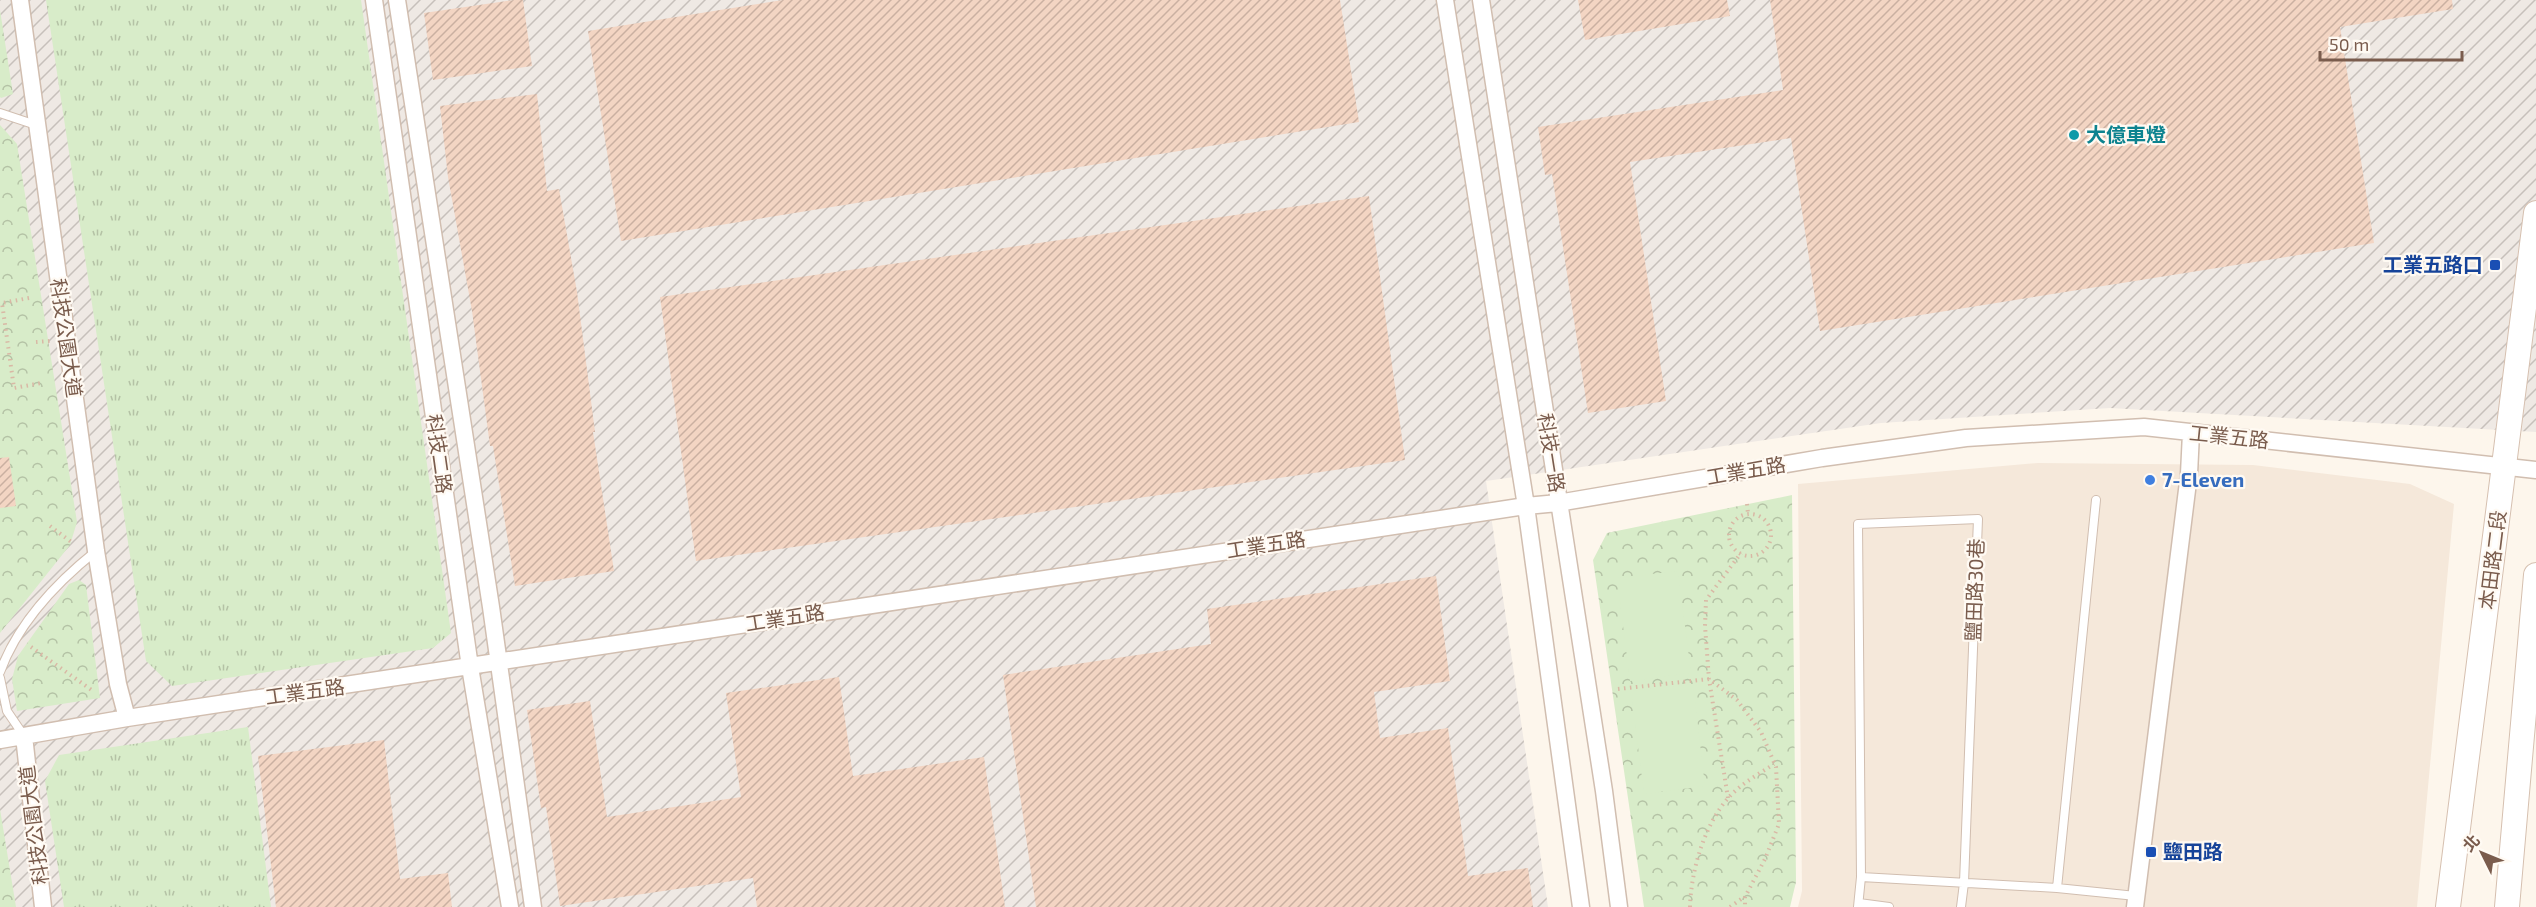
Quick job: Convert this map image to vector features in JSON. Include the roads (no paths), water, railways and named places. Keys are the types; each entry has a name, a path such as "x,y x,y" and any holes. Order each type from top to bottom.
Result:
{"street":[{"name":"科技公園大道","path":"20,0 96,551 118,684 127,718"},
{"name":"科技二路","path":"374,0 470,667 510,907"},
{"name":"科技二路","path":"397,0 499,663 533,907"},
{"name":"科技一路","path":"1445,0 1526,506 1581,907"},
{"name":"科技一路","path":"1481,0 1604,791 1619,907"},
{"name":"本田路二段","path":"2448,907 2506,466 2536,213"},
{"name":"工業五路","path":"0,740 127,718 1558,503 1822,458 1966,438 2144,428 2536,470"},
{"path":"2135,902 2189,474 2191,433"},
{"path":"2507,907 2536,575"},
{"name":"科技公園大道","path":"24,736 43,907"}],"lane":[{"path":"0,113 36,125"},
{"path":"2057,888 2096,500"},
{"name":"鹽田路30巷","path":"1889,907 1858,905 1861,877 1858,524 1978,519 1964,883 1961,907"},
{"path":"0,672 8,649 28,619 77,566 96,551"},
{"name":"科技公園大道","path":"0,678 7,711 24,736"},
{"path":"1861,877 2057,888 2135,902"}],"place":[{"name":"大億車燈","path":"2074,135"},
{"name":"工業五路口","path":"2495,265"},
{"name":"7-Eleven","path":"2150,480"},
{"name":"鹽田路","path":"2151,852"}]}
